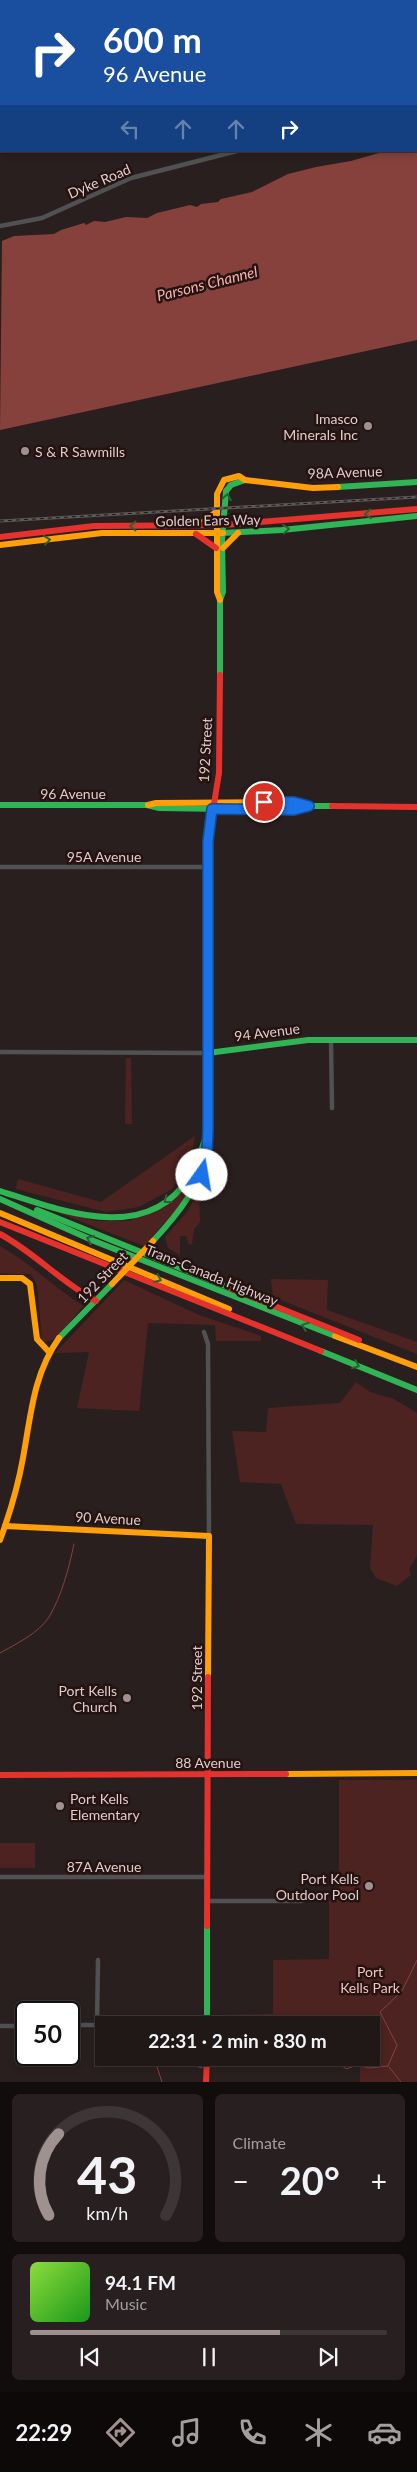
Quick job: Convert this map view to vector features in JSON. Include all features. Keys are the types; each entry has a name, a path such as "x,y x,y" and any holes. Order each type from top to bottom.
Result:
{"main road":[{"name":"192 Street","path":"220,525 217,511 217,494 222,481 235,476 245,480"},
{"name":"98A Avenue","path":"245,480 313,488 417,482"},
{"name":"192 Street","path":"0,1540 18,1483 36,1380 49,1352 189,1201 196,1189 205,1163 208,1130 208,841 219,773 220,600 223,592 220,525 226,491 231,485 245,480"},
{"name":"Golden Ears Way","path":"0,537 83,526 220,525 417,509"},
{"path":"199,525 217,511"},
{"name":"Golden Ears Way","path":"0,545 102,533 220,533 417,516"},
{"path":"196,534 220,548 238,532"},
{"name":"96 Avenue","path":"0,805 147,805 159,808 213,806 294,810 309,806 417,806"},
{"name":"94 Avenue","path":"208,1053 290,1042 417,1040"},
{"path":"0,1191 97,1219 123,1219 147,1213 168,1200 186,1183 197,1164 208,1130"},
{"name":"Trans-Canada Highway","path":"0,1197 417,1365"},
{"name":"Trans-Canada Highway","path":"0,1214 224,1307 311,1346"},
{"name":"Trans-Canada Highway","path":"0,1222 417,1390"},
{"path":"0,1234 31,1252 68,1286 96,1300"},
{"path":"0,1278 22,1278 29,1282 32,1291 37,1339 49,1352"},
{"name":"90 Avenue","path":"5,1526 208,1536"},
{"name":"192 Street","path":"207,2016 208,1536"},
{"name":"88 Avenue","path":"0,1775 417,1773"},
{"path":"206,2082 207,2066"}],"street":[{"name":"Dyke Road","path":"0,226 42,218 131,178 233,152"},
{"name":"95A Avenue","path":"0,867 208,867"},
{"path":"331,1040 332,1108"},
{"name":"94 Avenue","path":"0,1052 208,1053"},
{"name":"192 Street","path":"204,1332 208,1344 208,1536"},
{"name":"87A Avenue","path":"0,1877 208,1877"},
{"path":"208,1901 302,1901"},
{"path":"97,2016 98,1960"},
{"path":"80,2025 95,2025"},
{"path":"0,2026 15,2026"}],"green space":[{"path":"126,1058 131,1058 132,1124 125,1124"},
{"path":"195,1136 191,1160 172,1189 139,1207 106,1212 16,1189 18,1179 101,1202"},
{"path":"196,1168 200,1168 195,1185 174,1217 164,1223 144,1246 54,1211 97,1221 128,1221 152,1213"},
{"path":"199,1190 200,1222 194,1229 192,1244 189,1245 186,1236 180,1236 180,1255 168,1248 165,1237 187,1212"},
{"path":"0,1246 22,1260 83,1306 57,1338 46,1342 42,1339 37,1285 31,1274 0,1273"},
{"path":"271,1279 328,1280 327,1310 417,1342 417,1354 273,1297"},
{"path":"124,1280 199,1315 261,1336 261,1341 216,1341 215,1325 148,1323 139,1411 77,1408 89,1352 55,1353"},
{"path":"356,1382 370,1392 394,1399 417,1413 417,1556 409,1569 411,1575 397,1586 376,1578 370,1568 373,1525 296,1524 281,1484 240,1482 232,1431 266,1432 268,1408 340,1403"},
{"name":"Port Kells Park","path":"339,1780 417,1780 417,2082 360,2082 360,2066 380,2066 380,2016 216,2016 273,2014 273,1960 329,1959 329,1900 339,1899"},
{"path":"0,1843 35,1843 35,1868 0,1868"}],"water":[{"name":"Parsons Channel","path":"382,152 417,152 417,340 0,430 2,241 14,236 54,234 61,230 84,223 86,225 94,221 105,222 126,217 147,218 157,213 190,205 197,207 201,204 218,202 221,199 252,192 288,174 351,161"}],"waterway":[{"path":"0,1653 20,1642 45,1623 58,1600 74,1544"},
{"path":"361,2066 369,2068 388,2066 397,2045 380,2012 402,1991 417,1960"},
{"path":"157,2066 162,2082"},
{"path":"195,2066 202,2068"},
{"path":"342,2066 346,2069 354,2066"},
{"path":"389,2067 401,2082"}],"railway":[{"path":"0,521 417,497"}],"traffic: fast":[{"path":"220,675 220,600 223,592 222,541 226,491 231,485 245,480"},
{"path":"338,487 417,482"},
{"path":"223,533 282,530 417,516"},
{"path":"0,805 147,805 159,808 294,810 309,806 332,806"},
{"path":"153,1241 187,1199 199,1176 207,1150 207,998"},
{"path":"208,1053 308,1040 417,1040"},
{"path":"0,1191 49,1207 101,1217 127,1217 151,1211 172,1198 190,1176 198,1160 208,1130"},
{"path":"0,1199 94,1241 335,1336"},
{"path":"37,1210 230,1288"},
{"path":"59,1338 112,1284"},
{"path":"321,1351 417,1390"},
{"path":"207,1926 207,2016"}],"traffic: slow":[{"path":"220,600 217,592 217,494 224,480 239,476 245,480 313,488 338,487"},
{"path":"199,525 217,511"},
{"path":"0,545 102,533 223,533"},
{"path":"223,548 238,533"},
{"path":"148,805 156,803 294,802 307,806"},
{"path":"0,1213 229,1309"},
{"path":"112,1284 153,1241"},
{"path":"0,1278 22,1278 30,1284 37,1339 49,1352"},
{"path":"335,1336 417,1367"},
{"path":"0,1540 19,1479 38,1381 50,1352 59,1338"},
{"path":"5,1526 209,1536 208,1677"},
{"path":"286,1774 417,1773"}],"traffic: jam":[{"path":"224,525 417,509"},
{"path":"0,537 94,526 224,525"},
{"path":"196,534 216,548"},
{"path":"207,998 208,841 219,773 220,675"},
{"path":"332,806 417,807"},
{"path":"0,1222 321,1351"},
{"path":"0,1234 96,1301"},
{"path":"230,1288 359,1340"},
{"path":"207,1926 208,1677"},
{"path":"0,1775 286,1774"},
{"path":"206,2082 207,2066"}],"place":[{"name":"Imasco Minerals Inc","path":"368,426"},
{"name":"S & R Sawmills","path":"25,451"},
{"name":"Port Kells Church","path":"127,1698"},
{"name":"Port Kells Elementary","path":"60,1806"},
{"name":"Port Kells Outdoor Pool","path":"369,1886"}],"route":[{"path":"202,1175 207,1150 208,1130 208,841 212,809 294,810 309,806 294,802 264,802"}]}
